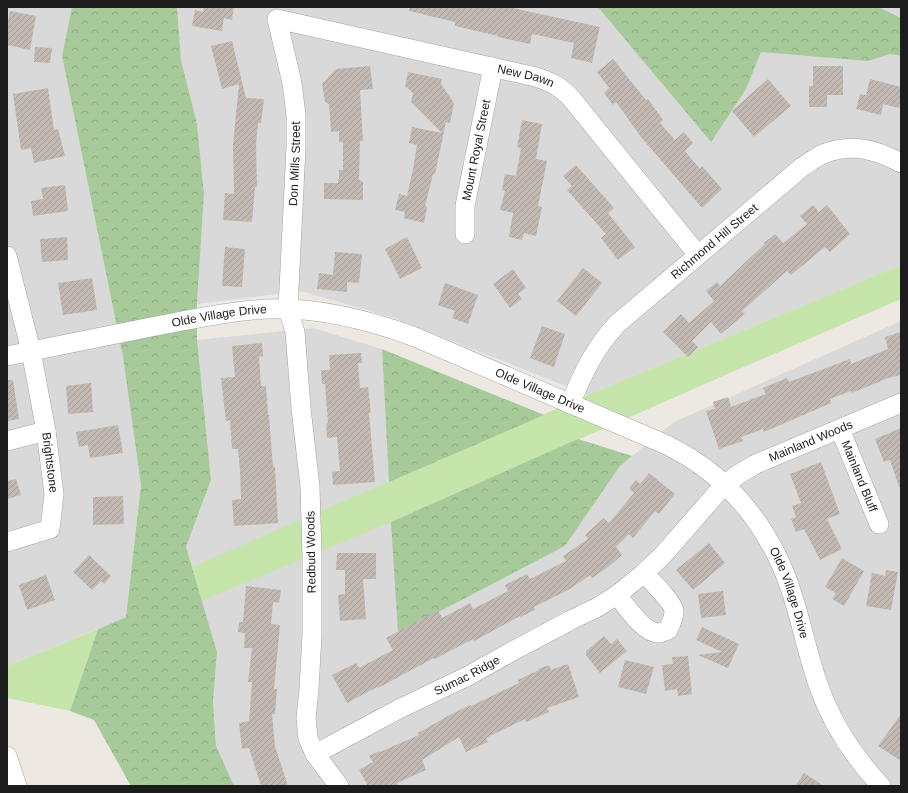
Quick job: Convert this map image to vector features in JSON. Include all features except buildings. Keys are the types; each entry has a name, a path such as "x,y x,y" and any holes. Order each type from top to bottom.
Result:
{"street":[{"name":"New Dawn","path":"277,19 493,67 536,77 553,83 564,90 571,98 698,255"},
{"name":"Don Mills Street","path":"277,19 292,83 296,115 296,147 288,309"},
{"name":"Mount Royal Street","path":"465,234 465,206 493,67"},
{"name":"Richmond Hill Street","path":"570,404 584,371 594,352 605,337 630,312 802,167 822,154 858,148 884,154 901,163"},
{"name":"Brightstone","path":"7,256 31,351 46,431 54,494 50,529 7,542"},
{"name":"Olde Village Drive","path":"7,356 230,312 268,309 316,311 356,318 394,329 667,445 694,460 724,485 750,512 764,533 787,579 818,684 828,708 842,736 866,770 881,786"},
{"name":"Redbud Woods","path":"288,309 295,332 300,401 310,487 312,635 306,718 308,738 315,754 339,786"},
{"name":"Mainland Woods","path":"724,485 756,464 901,403"},
{"name":"Mainland Bluff","path":"840,428 879,524"},
{"path":"7,441 46,431"},
{"name":"Sumac Ridge","path":"315,754 399,709 468,676 596,608 617,595 662,556 724,485"},
{"path":"617,595 635,618 647,629 658,633 668,630 673,619 674,609 644,573"},
{"path":"7,756 17,786"}],"shaded area":[{"path":"7,7 72,7 62,56 123,357 141,485 126,617 7,666"},
{"path":"177,7 901,7 901,265 588,395 394,318 301,291 197,304 204,194 197,124 181,60"},
{"path":"901,321 901,786 234,786 216,746 213,702 217,652 186,547 211,480 197,340 313,328 382,349 398,632 565,546 620,466 674,422"}],"green space":[{"path":"72,7 177,7 181,60 197,124 204,194 197,304 197,339 211,480 186,547 217,652 213,702 216,746 234,786 131,786 94,720 70,711 98,629 126,617 141,485 123,357 62,56"},
{"path":"598,7 878,7 901,18 901,56 890,54 868,61 761,52 746,89 711,142"},
{"path":"901,265 901,299 391,522 202,601 192,567 588,395"},
{"path":"382,349 544,415 389,482"},
{"path":"578,439 632,456 620,466 565,546 398,633 391,522"},
{"path":"98,629 70,711 7,698 7,666"}]}
